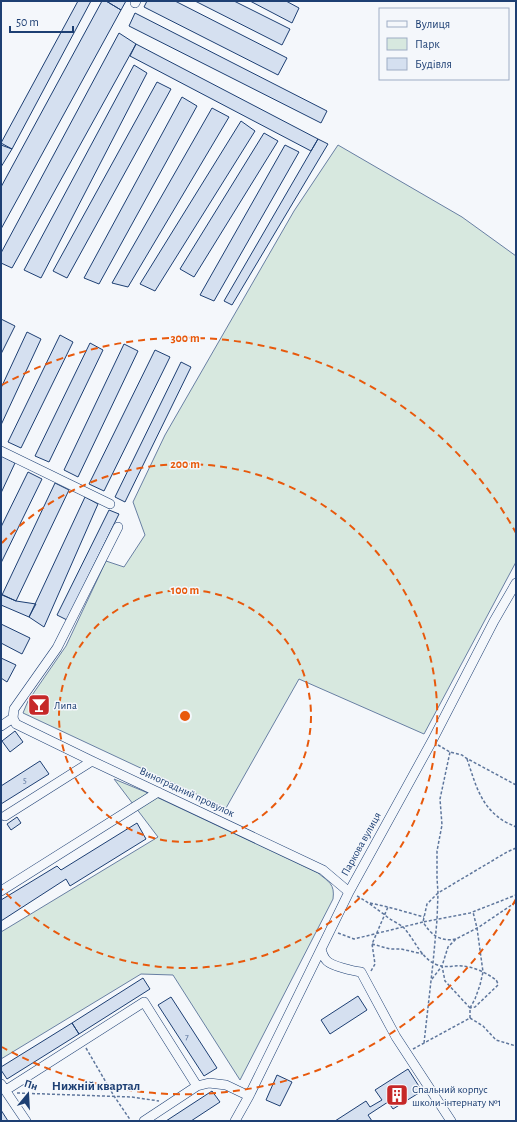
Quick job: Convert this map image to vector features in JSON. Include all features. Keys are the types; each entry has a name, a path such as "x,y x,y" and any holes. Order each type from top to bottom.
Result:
{"street":[{"path":"1,452 110,504"},
{"path":"1,726 12,718 14,709 57,648 118,527"},
{"name":"Паркова вулиця","path":"235,1121 249,1096 349,892 432,741 494,621 516,583"},
{"name":"Виноградний провулок","path":"12,718 16,724 323,870 349,892"},
{"path":"5,816 92,761"},
{"path":"1,890 158,792"},
{"path":"321,949 328,963 361,972 396,1037 451,1121"},
{"path":"26,1121 3,1087 82,1042 144,1002 197,1086"},
{"path":"144,1121 197,1086 209,1083 226,1086 249,1096"}],"path":[{"path":"432,741 450,752 462,755 516,785"},
{"path":"424,1043 436,936 438,893 437,851 442,825 440,798 450,752"},
{"path":"466,758 479,794 490,810 498,818 516,827"},
{"path":"456,939 448,940 436,936 428,931 423,922 427,904 438,893 516,848"},
{"path":"349,892 369,903 385,916 403,927 423,954 433,963 442,966 472,967 496,980 498,986 475,1007 470,1008"},
{"path":"330,931 354,939 423,922 473,912 516,895"},
{"path":"432,979 442,966 448,947 456,939 477,928 516,902"},
{"path":"369,903 424,917"},
{"path":"361,972 372,971 375,964 372,944 388,907"},
{"path":"470,1018 470,1008 475,999 483,972 477,928 473,912"},
{"path":"372,944 390,949 401,949 423,954"},
{"path":"442,966 445,980 470,1008"},
{"path":"406,1053 470,1018"},
{"path":"470,1018 484,1026 496,1040 516,1046"},
{"path":"82,1042 114,1096 131,1121"},
{"path":"3,1087 20,1094 132,1097 171,1103"}],"green space":[{"path":"338,145 462,217 516,256 516,562 424,734 299,679 226,808 23,713 28,701 66,646 106,561 124,567 145,535 133,502 165,435 294,211"},
{"path":"114,779 148,793 318,873 328,881 332,887 333,899 240,1080 173,975 141,974 1,1059 1,932 158,837"}],"building":[{"path":"78,1 91,1 12,149 1,145 1,143"},
{"path":"102,1 106,1 121,10 1,229 1,187"},
{"path":"106,1 126,1 121,10"},
{"path":"147,1 175,1 287,58 278,75 144,7"},
{"path":"195,1 234,1 290,29 282,45"},
{"path":"250,1 286,1 299,8 292,23"},
{"path":"135,13 327,111 321,123 129,26"},
{"path":"119,33 136,44 12,268 1,263 1,253"},
{"path":"136,44 318,139 311,151 130,56"},
{"path":"134,65 147,73 41,278 24,270"},
{"path":"157,82 171,89 67,278 53,271"},
{"path":"182,97 197,106 99,284 84,278"},
{"path":"212,108 229,117 128,287 112,283"},
{"path":"241,121 255,131 155,291 140,284"},
{"path":"264,133 278,141 194,277 180,269"},
{"path":"318,139 328,144 232,305 224,301"},
{"path":"1,143 12,149 1,167"},
{"path":"285,145 299,152 214,301 200,295"},
{"path":"1,319 15,326 1,354"},
{"path":"27,332 41,339 1,425 1,388"},
{"path":"60,335 73,342 21,448 8,442"},
{"path":"90,343 103,350 49,462 35,456"},
{"path":"124,344 138,351 78,477 64,470"},
{"path":"155,350 170,357 104,491 89,484"},
{"path":"181,362 191,367 125,502 115,497"},
{"path":"1,456 15,463 1,493"},
{"path":"28,472 42,479 1,563 1,527"},
{"path":"55,483 69,490 16,601 2,595"},
{"path":"85,497 98,504 44,627 29,617"},
{"path":"109,510 119,514 67,620 57,615"},
{"path":"1,594 16,601 36,604 29,617 1,605"},
{"path":"1,624 30,638 22,654 1,643"},
{"path":"1,658 16,665 7,682 1,678"},
{"path":"15,731 23,742 10,752 2,741"},
{"path":"40,761 49,774 1,804 1,786"},
{"path":"17,817 21,823 11,830 7,824"},
{"path":"137,823 146,839 70,886 66,879 1,921 1,900 57,866 61,870"},
{"path":"143,978 150,989 79,1034 72,1023"},
{"path":"358,996 367,1010 330,1034 321,1020"},
{"path":"171,997 217,1068 204,1076 158,1005"},
{"path":"72,1023 79,1034 7,1079 1,1070 1,1067"},
{"name":"Спальний корпус школи-інтернату №1","path":"408,1069 422,1091 393,1109 388,1102 368,1115 372,1121 335,1121 366,1101 370,1107 382,1100 375,1090"},
{"path":"277,1075 292,1082 280,1106 266,1100"},
{"path":"212,1091 220,1102 191,1121 166,1121"},
{"path":"1,1110 8,1121 1,1121"}],"place":[{"name":"Липа","path":"39,705"},
{"name":"Спальний корпус школи-інтернату №1","path":"397,1095"}],"district":[{"name":"Нижній квартал","path":"96,1086"}]}
